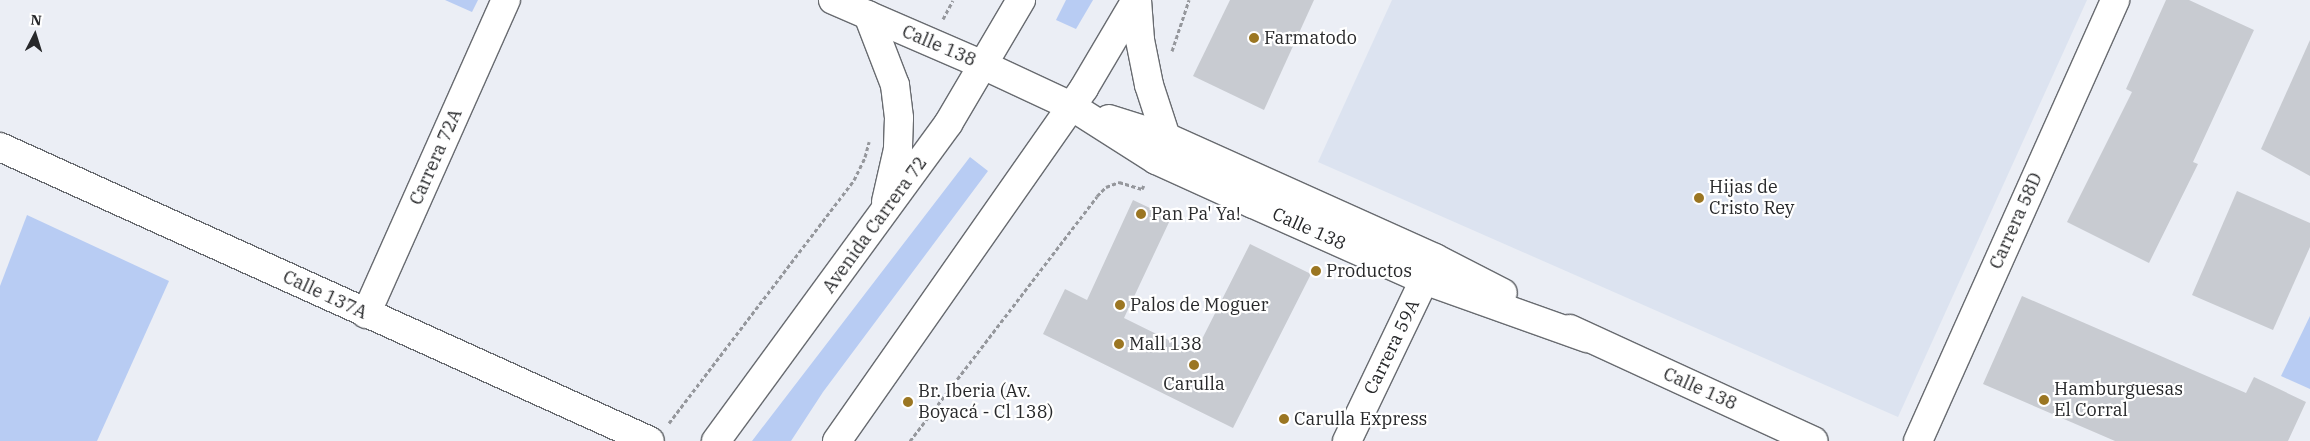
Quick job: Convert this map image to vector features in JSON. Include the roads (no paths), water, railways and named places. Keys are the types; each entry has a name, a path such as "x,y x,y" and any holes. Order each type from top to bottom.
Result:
{"main road":[{"name":"Carrera 72A","path":"366,314 506,0"},
{"name":"Calle 138","path":"833,0 983,64 1071,106 1156,160 1424,280 1587,338"},
{"name":"Avenida Carrera 72","path":"716,441 946,127 1021,0"},
{"path":"837,441 1071,106 1117,35 1137,0"},
{"path":"1137,0 1140,40 1150,85 1166,137"},
{"name":"Carrera 58D","path":"1918,441 2115,0"},
{"path":"868,15 894,85 899,118 898,148 883,213"},
{"name":"Calle 138","path":"1071,106 1166,137 1436,258 1587,338 1814,441"},
{"name":"Calle 137A","path":"0,147 366,314 658,433"},
{"name":"Carrera 59A","path":"1347,441 1424,280"}],"place":[{"name":"Farmatodo","path":"1254,38"},
{"name":"Hijas de Cristo Rey","path":"1699,198"},
{"name":"Pan Pa' Ya!","path":"1141,214"},
{"name":"Productos","path":"1316,271"},
{"name":"Palos de Moguer","path":"1120,305"},
{"name":"Mall 138","path":"1119,344"},
{"name":"Carulla","path":"1194,365"},
{"name":"Hamburguesas El Corral","path":"2044,400"},
{"name":"Br. Iberia (Av. Boyacá - Cl 138)","path":"908,402"},
{"name":"Carulla Express","path":"1284,419"}]}
